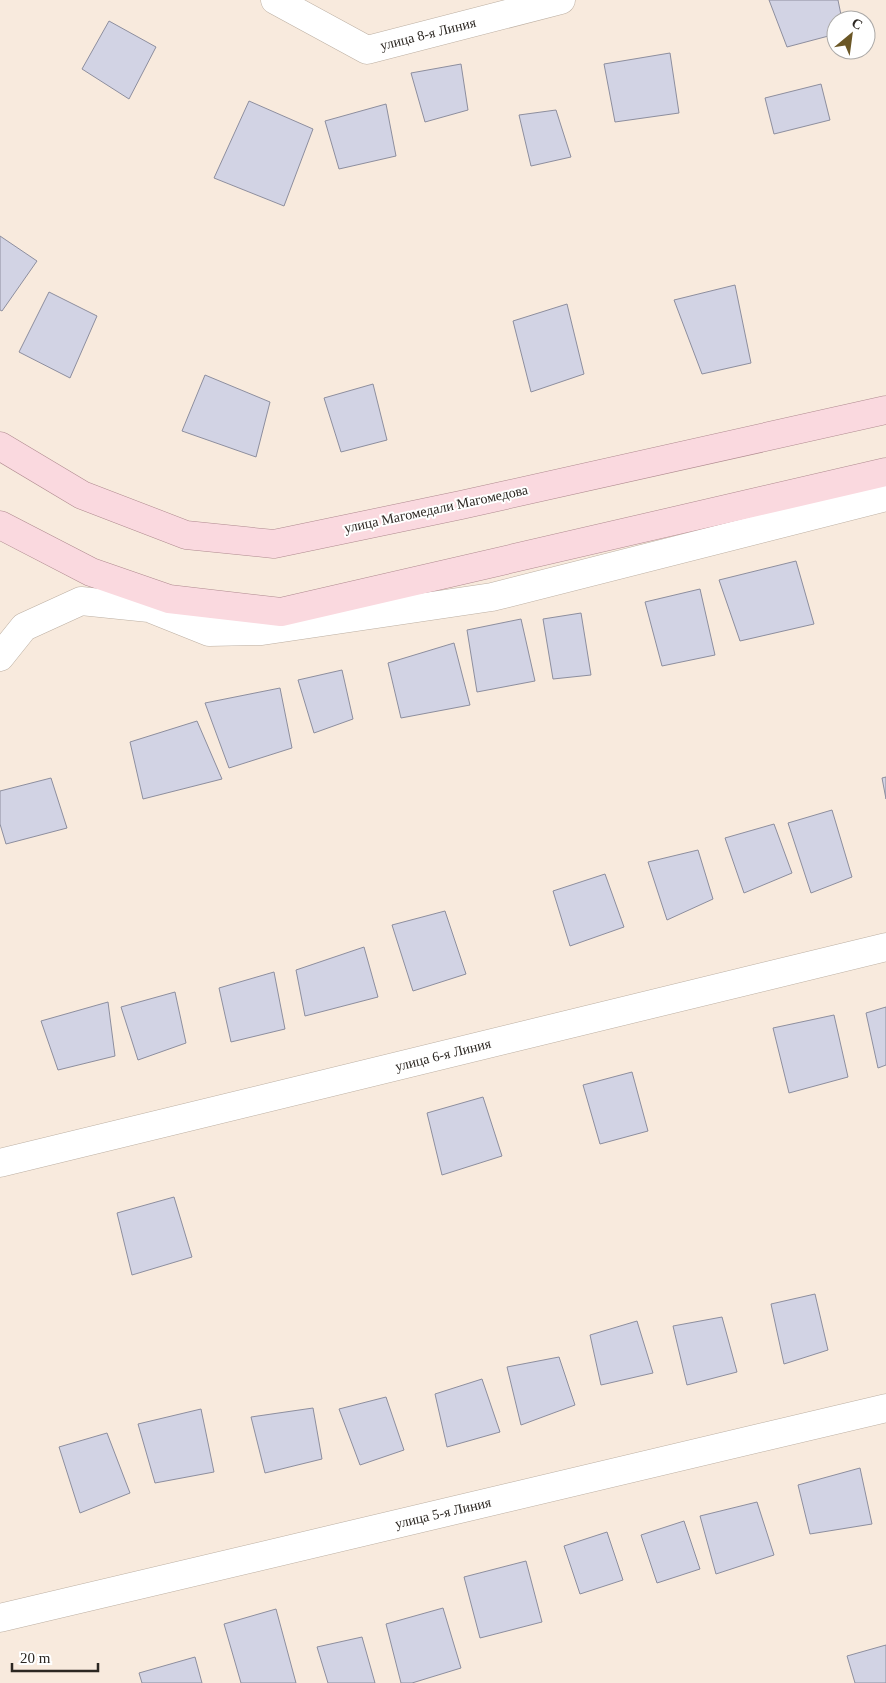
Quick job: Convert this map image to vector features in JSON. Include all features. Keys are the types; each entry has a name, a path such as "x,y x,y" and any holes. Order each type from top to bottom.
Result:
{"main road":[{"name":"улица Магомедали Магомедова","path":"0,446 82,495 186,535 274,544 461,505 886,410"},
{"path":"0,525 92,572 169,599 281,612 886,472"}],"street":[{"name":"улица 8-я Линия","path":"275,0 367,50 561,0"},
{"path":"0,657 24,627 81,601 148,608 209,632 262,631 492,597 886,497"},
{"name":"улица 6-я Линия","path":"0,1163 886,946"},
{"name":"улица 5-я Линия","path":"0,1618 886,1408"}],"building":[{"path":"769,0 838,0 840,10 826,10 826,37 787,47"},
{"path":"109,21 156,47 129,99 82,69"},
{"path":"670,53 679,113 615,122 604,64"},
{"path":"461,64 468,110 425,122 411,73"},
{"path":"821,84 830,120 774,134 765,98"},
{"path":"249,101 313,129 284,206 214,178"},
{"path":"386,104 396,156 339,169 325,121"},
{"path":"556,110 571,157 531,166 519,115"},
{"path":"0,236 37,261 2,311 0,310"},
{"path":"735,285 751,363 702,374 674,300"},
{"path":"49,292 97,316 70,378 19,352"},
{"path":"567,304 584,374 531,392 513,321"},
{"path":"205,375 270,402 256,457 182,431"},
{"path":"373,384 387,440 341,452 324,398"},
{"path":"796,561 814,624 740,641 719,580"},
{"path":"700,589 715,655 662,666 645,602"},
{"path":"581,613 591,675 553,679 543,619"},
{"path":"521,619 535,681 477,692 467,630"},
{"path":"454,643 470,705 401,718 388,663"},
{"path":"342,670 353,719 314,733 298,680"},
{"path":"280,688 292,748 229,768 205,703"},
{"path":"197,721 222,779 143,799 130,742"},
{"path":"886,777 886,799 882,778"},
{"path":"51,778 67,828 6,844 0,824 0,791"},
{"path":"832,810 852,877 811,893 788,823"},
{"path":"774,824 792,873 744,893 725,838"},
{"path":"698,850 713,899 667,920 648,862"},
{"path":"605,874 624,927 570,946 553,891"},
{"path":"445,911 466,974 413,991 392,925"},
{"path":"364,947 378,997 305,1016 296,970"},
{"path":"274,972 285,1029 231,1042 219,988"},
{"path":"175,992 186,1043 138,1060 121,1007"},
{"path":"108,1002 115,1056 58,1070 41,1021"},
{"path":"886,1007 886,1065 878,1068 866,1013"},
{"path":"834,1015 848,1077 789,1093 773,1028"},
{"path":"632,1072 648,1131 600,1144 583,1085"},
{"path":"483,1097 502,1156 442,1175 427,1113"},
{"path":"174,1197 192,1257 132,1275 117,1213"},
{"path":"815,1294 828,1350 784,1364 771,1304"},
{"path":"722,1317 737,1372 687,1385 673,1326"},
{"path":"637,1321 653,1373 601,1385 590,1335"},
{"path":"559,1357 575,1405 521,1425 507,1367"},
{"path":"482,1379 500,1432 447,1447 435,1394"},
{"path":"386,1397 404,1450 360,1465 339,1409"},
{"path":"313,1408 322,1459 265,1473 251,1417"},
{"path":"201,1409 214,1472 155,1483 138,1424"},
{"path":"107,1433 130,1493 80,1513 59,1447"},
{"path":"860,1468 872,1524 810,1534 798,1485"},
{"path":"757,1502 774,1555 716,1574 700,1516"},
{"path":"684,1521 700,1569 657,1583 641,1535"},
{"path":"607,1532 623,1580 580,1594 564,1546"},
{"path":"526,1561 542,1622 480,1638 464,1577"},
{"path":"443,1608 461,1668 412,1683 401,1683 386,1624"},
{"path":"276,1609 296,1683 241,1683 224,1624"},
{"path":"362,1637 375,1683 328,1683 317,1647"},
{"path":"886,1645 886,1683 855,1683 847,1656"},
{"path":"195,1657 202,1683 142,1683 139,1673"}]}
